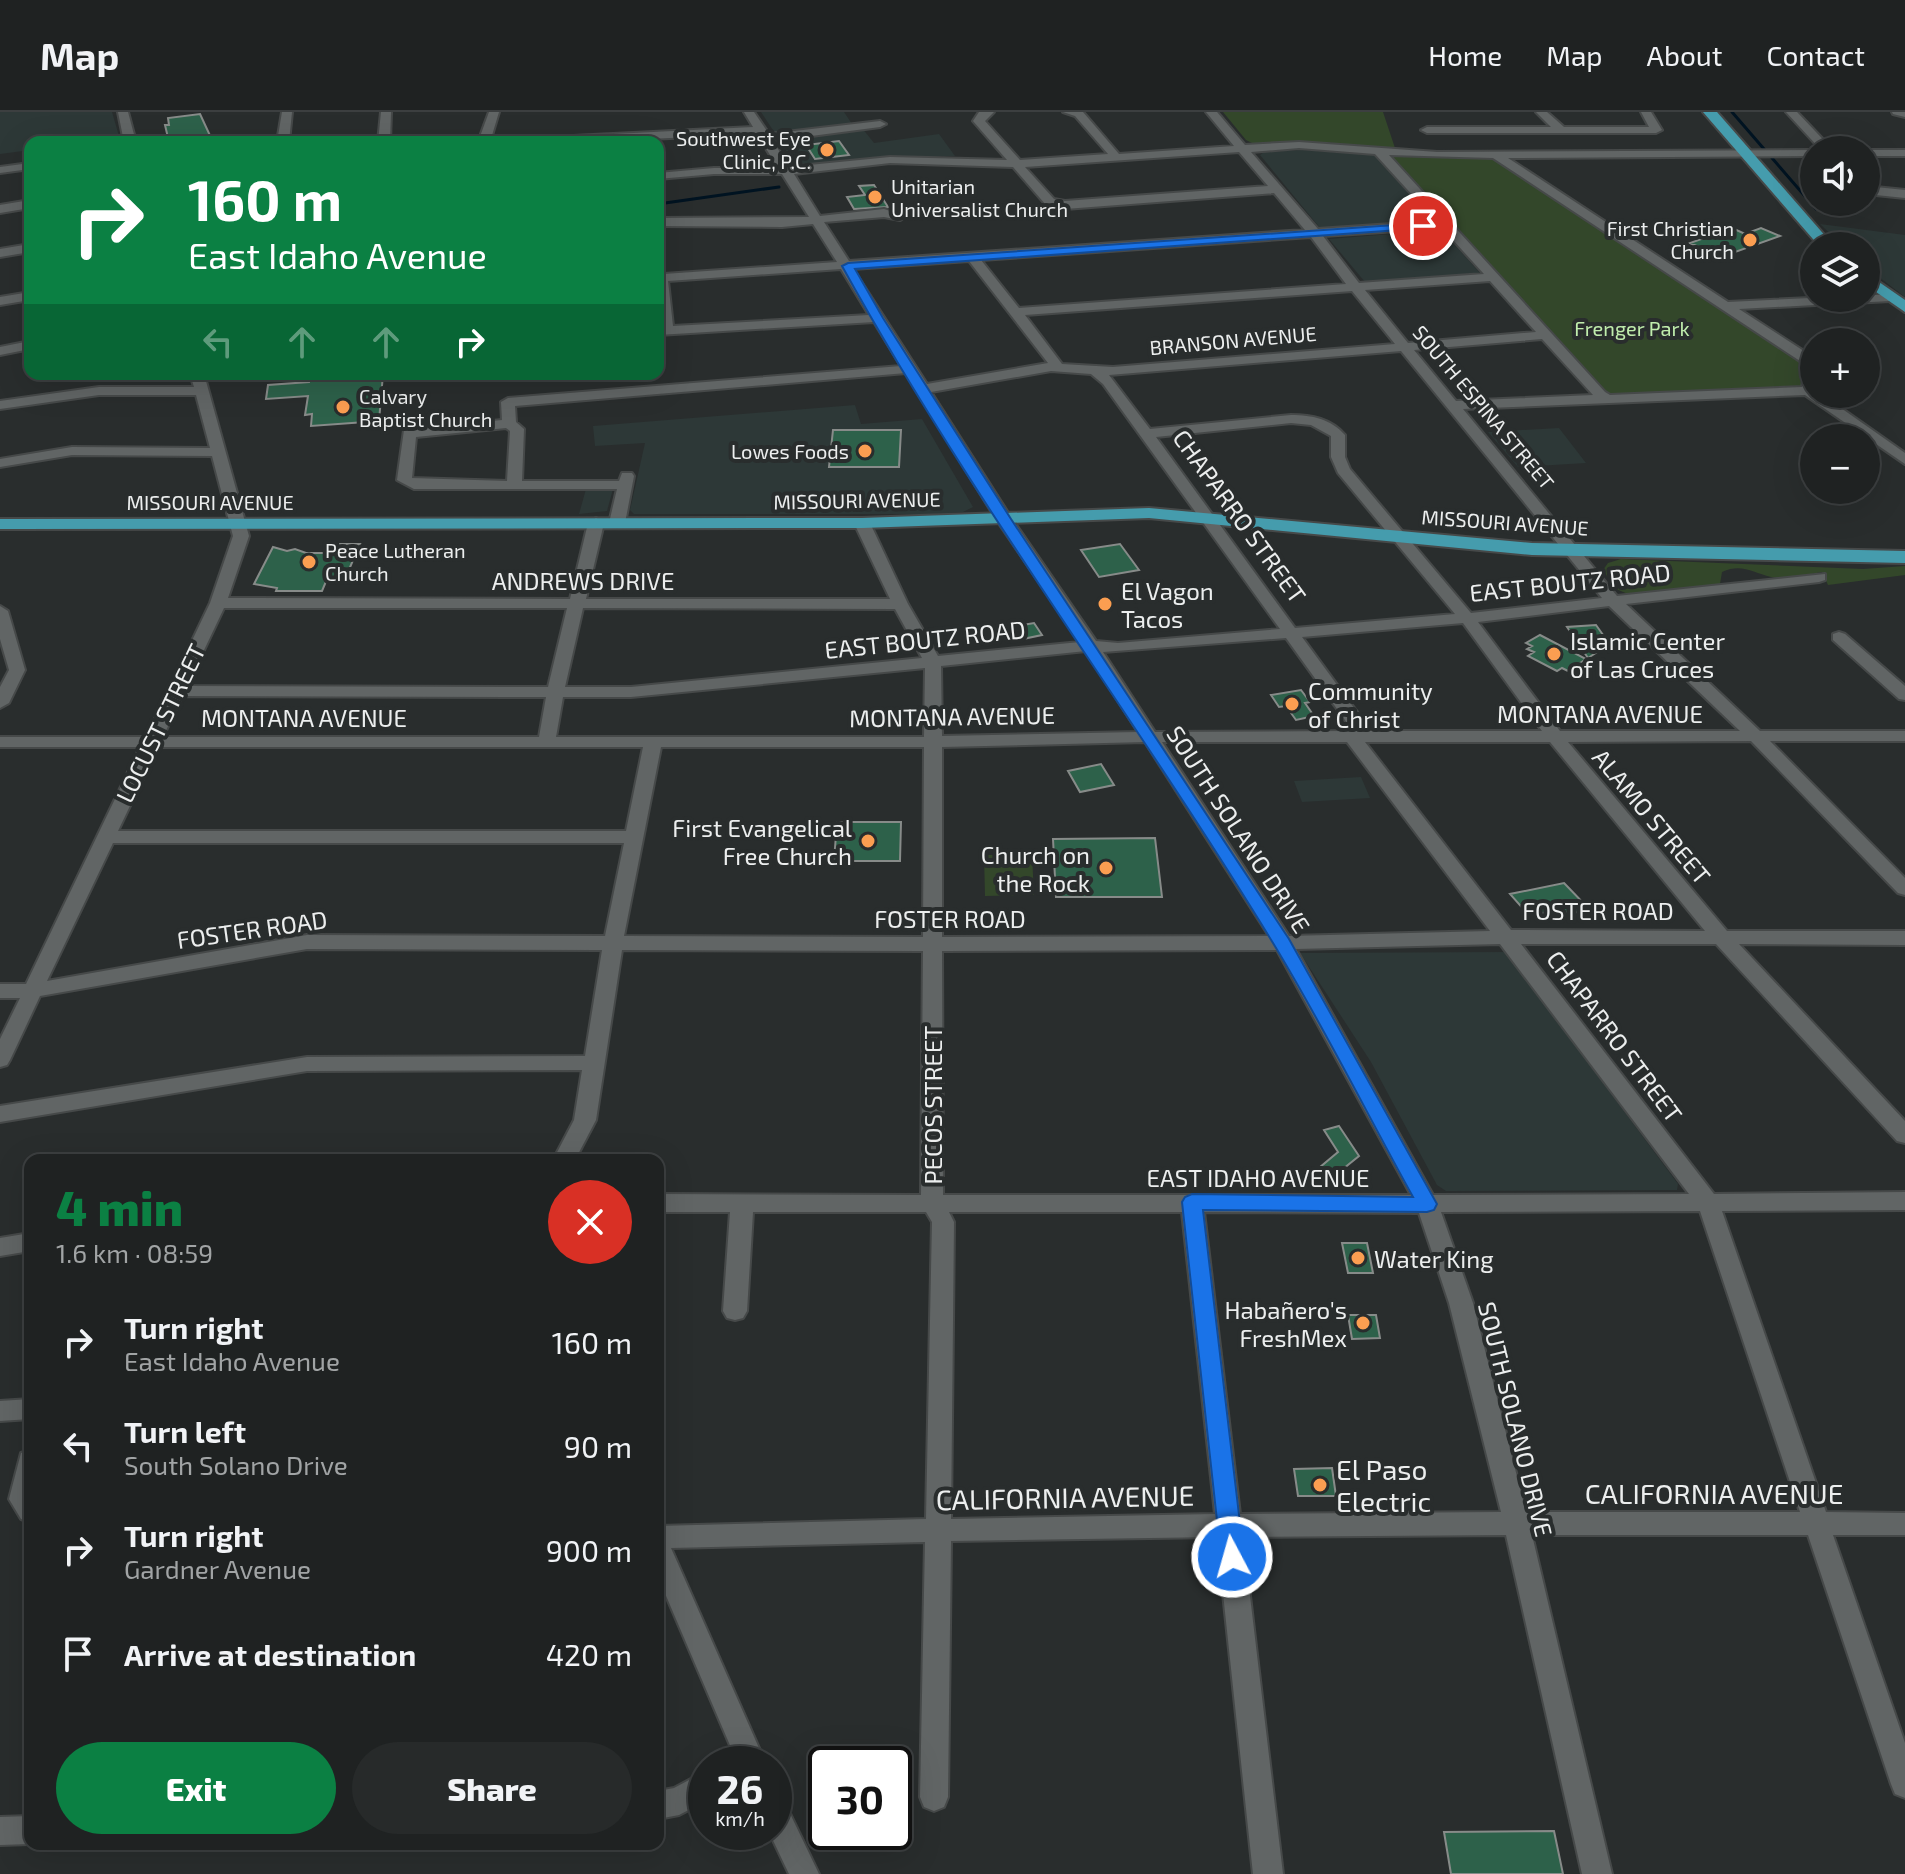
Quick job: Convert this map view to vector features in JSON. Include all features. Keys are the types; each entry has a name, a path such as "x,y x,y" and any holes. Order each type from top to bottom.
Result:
{"main road":[{"path":"1710,112 1815,232"},
{"path":"1880,289 1905,307"},
{"name":"MISSOURI AVENUE","path":"0,524 862,523 1106,513 1205,516 1399,537 1573,550 1905,557"}],"street":[{"path":"123,112 129,136"},
{"path":"284,136 287,112"},
{"path":"384,136 386,112"},
{"path":"486,136 494,112"},
{"name":"SOUTH SOLANO DRIVE","path":"749,112 1004,519 1091,646 1283,943 1427,1204 1461,1303 1516,1521 1597,1874"},
{"path":"989,112 981,115 979,121 1042,197 1050,202 1065,205 1277,189"},
{"path":"1068,112 1078,113 1117,158"},
{"name":"SOUTH ESPINA STREET","path":"1211,112 1316,235 1613,601 1756,737 1905,889"},
{"path":"1541,112 1574,138 1577,156"},
{"path":"1427,130 1656,130 1646,112"},
{"path":"1791,112 1814,136"},
{"path":"1897,112 1905,114"},
{"path":"664,137 763,134 880,124"},
{"path":"664,175 714,171 787,171 890,160 1015,164 1299,145 1497,156 1800,153"},
{"path":"1379,151 1606,398"},
{"path":"1880,153 1905,153"},
{"path":"1497,156 1800,355"},
{"path":"0,170 24,167"},
{"path":"1880,191 1905,194"},
{"path":"0,209 24,205"},
{"path":"664,222 735,224 884,213 900,216"},
{"path":"664,277 974,259 1446,224"},
{"path":"0,253 24,249"},
{"path":"974,259 1058,367"},
{"path":"1015,312 1495,277"},
{"path":"0,301 24,297"},
{"path":"1727,306 1890,297"},
{"path":"664,330 877,318"},
{"name":"BRANSON AVENUE","path":"924,389 1058,367 1096,371 1548,335"},
{"path":"0,351 24,346"},
{"path":"509,424 508,402 911,369"},
{"name":"CHAPARRO STREET","path":"1096,371 1108,381 1148,434 1359,727 1353,738 1708,1202 1905,1784"},
{"name":"LOCUST STREET","path":"0,1060 218,603 241,536 198,380"},
{"path":"0,405 99,391 201,391"},
{"path":"1455,405 1800,391"},
{"path":"1832,408 1905,460"},
{"name":"ALAMO STREET","path":"1148,434 1291,419 1320,423 1338,435 1338,457 1343,470 1467,618 1555,737 1720,936 1905,1135"},
{"path":"514,485 517,429 509,424 409,433 404,480 414,485 514,485 626,480 617,523"},
{"path":"0,463 72,451 217,452"},
{"path":"547,741 555,692 596,523"},
{"path":"862,523 900,604 933,663"},
{"name":"EAST BOUTZ ROAD","path":"176,691 631,692 1091,646 1118,648 1467,618 1819,577"},
{"name":"ANDREWS DRIVE","path":"218,603 900,604"},
{"path":"0,611 17,670 0,703"},
{"path":"1839,637 1905,695"},
{"name":"PECOS STREET","path":"933,663 932,1202 943,1222 934,1797"},
{"name":"MONTANA AVENUE","path":"0,742 931,742 1149,737 1905,736"},
{"path":"567,1154 585,1120 613,944 653,741"},
{"path":"105,837 634,837"},
{"name":"FOSTER ROAD","path":"0,991 32,991 307,942 933,944 1283,943 1508,937 1905,938"},
{"path":"0,1114 307,1064 592,1063"},
{"name":"EAST IDAHO AVENUE","path":"664,1203 1905,1201"},
{"path":"1192,1202 1268,1874"},
{"path":"735,1311 742,1203"},
{"path":"0,1247 24,1243"},
{"path":"0,1411 24,1409"},
{"name":"CALIFORNIA AVENUE","path":"664,1537 938,1529 1516,1521 1905,1524"},
{"path":"664,1561 741,1746"},
{"path":"664,1804 688,1796"},
{"path":"792,1849 804,1874"}],"shaded area":[{"path":"0,112 112,112 119,136 24,136 24,151 0,154"},
{"path":"761,112 844,112 852,124 858,123 874,143 939,134 955,156 891,157 797,167"},
{"path":"1302,150 1375,155 1434,220 1320,228 1260,155 1264,152"},
{"path":"1820,224 1905,235 1905,297 1880,278 1880,232 1828,232"},
{"path":"1441,230 1481,274 1365,282 1329,239"},
{"path":"855,405 861,424 922,419 973,507 963,512 934,514 634,514 630,510 645,443 595,446 593,426"},
{"path":"1559,428 1586,463 1518,467 1488,432"},
{"path":"586,489 613,489 607,511 579,514"},
{"path":"1361,777 1370,798 1302,802 1294,781"},
{"path":"1506,952 1678,1184 1677,1190 1446,1191 1437,1185 1371,1062 1300,953"}],"green space":[{"path":"1223,112 1383,112 1395,148 1322,142 1254,144 1246,140"},
{"name":"Frenger Park","path":"1379,151 1497,156 1800,355 1800,391 1606,398"},
{"path":"1621,559 1863,569 1905,566 1905,575 1828,585 1822,572 1777,578 1736,568 1722,572 1720,584 1628,594 1616,589 1603,570 1608,563"},
{"path":"984,855 1032,855 1034,895 985,896"}],"building":[{"path":"200,114 210,136 168,136 165,125 169,125 168,118"},
{"name":"Southwest Eye Clinic, P.C.","path":"839,141 849,155 815,159 806,145"},
{"name":"Unitarian Universalist Church","path":"874,185 888,207 854,209 847,197 865,195 859,186"},
{"name":"First Christian Church","path":"1732,228 1745,234 1761,228 1780,236 1721,257 1690,243"},
{"name":"Calvary Baptist Church","path":"382,380 379,421 311,426 312,414 305,415 308,396 266,399 268,385"},
{"name":"Lowes Foods","path":"833,430 901,430 899,467 829,467"},
{"name":"Peace Lutheran Church","path":"340,544 360,544 345,579 327,579 322,591 276,591 277,588 254,584 273,547 306,553 337,553"},
{"path":"1120,544 1139,570 1099,577 1081,550"},
{"path":"1034,623 1042,635 1018,640 1011,627"},
{"path":"1596,625 1613,649 1599,651 1588,658 1567,627"},
{"name":"Islamic Center of Las Cruces","path":"1540,635 1586,659 1568,671 1562,668 1557,671 1528,656 1534,652 1527,649 1532,646 1526,643"},
{"name":"Community of Christ","path":"1301,690 1310,702 1305,703 1314,716 1296,720 1286,706 1279,707 1271,695"},
{"path":"1101,764 1114,785 1080,792 1068,771"},
{"name":"First Evangelical Free Church","path":"837,822 901,822 900,861 834,861"},
{"name":"Church on the Rock","path":"1155,838 1162,897 1056,897 1053,839"},
{"path":"1564,883 1592,912 1527,913 1510,894"},
{"path":"1339,1126 1359,1156 1333,1177 1319,1168 1338,1152 1324,1130"},
{"name":"Water King","path":"1342,1243 1367,1243 1373,1273 1348,1273"},
{"name":"Habañero's FreshMex","path":"1348,1315 1376,1315 1380,1338 1352,1339"},
{"name":"El Paso Electric","path":"1332,1468 1336,1496 1298,1496 1294,1469"},
{"path":"1554,1831 1563,1874 1451,1874 1444,1832"}],"waterway":[{"path":"1732,112 1764,149"},
{"path":"1772,158 1800,190"},
{"path":"664,203 779,187"}],"place":[{"name":"Southwest Eye Clinic, P.C.","path":"827,150"},
{"name":"Unitarian Universalist Church","path":"875,197"},
{"name":"First Christian Church","path":"1750,240"},
{"name":"Calvary Baptist Church","path":"343,407"},
{"name":"Lowes Foods","path":"865,451"},
{"name":"Peace Lutheran Church","path":"309,562"},
{"name":"El Vagon Tacos","path":"1105,604"},
{"name":"Islamic Center of Las Cruces","path":"1554,654"},
{"name":"Community of Christ","path":"1292,704"},
{"name":"First Evangelical Free Church","path":"868,841"},
{"name":"Church on the Rock","path":"1106,868"},
{"name":"Water King","path":"1358,1258"},
{"name":"Habañero's FreshMex","path":"1363,1323"},
{"name":"El Paso Electric","path":"1320,1485"}],"route":[{"path":"1232,1557 1192,1202 1427,1204 1283,943 1091,646 1004,519 877,318 848,266 1423,226"}]}
